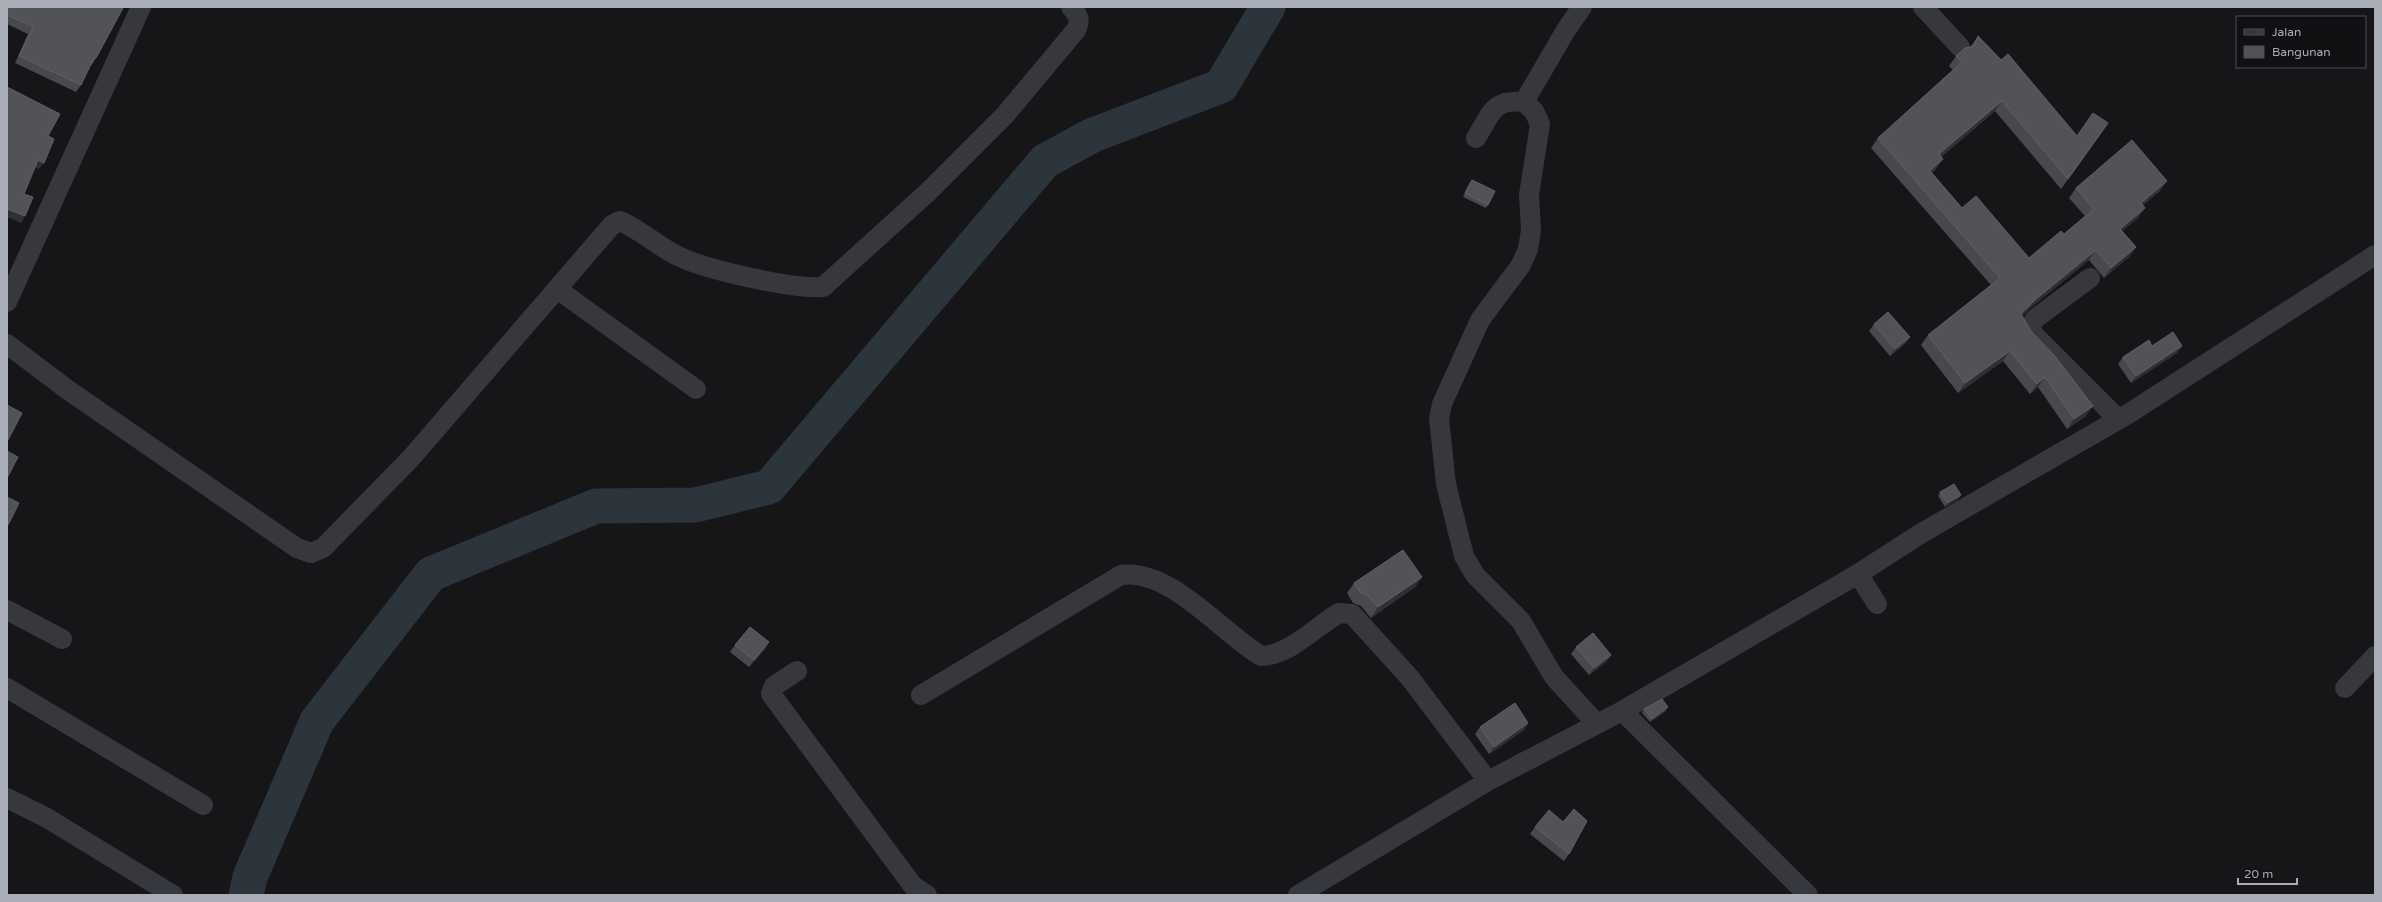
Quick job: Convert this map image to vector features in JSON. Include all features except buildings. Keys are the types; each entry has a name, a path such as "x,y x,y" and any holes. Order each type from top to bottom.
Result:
{"street":[{"path":"7,302 141,7"},
{"path":"7,344 75,394 297,548 311,552 323,548 411,458 612,225 620,221 631,226 678,256 763,280 812,288 823,287 928,192 1005,115 1076,30 1080,23 1078,15 1071,7"},
{"path":"1524,102 1566,30 1582,7"},
{"path":"1923,7 1960,47"},
{"path":"1476,138 1498,105 1508,100 1524,102 1534,111 1540,124 1529,195 1531,231 1528,249 1521,265 1480,320 1442,404 1439,418 1446,484 1464,556 1475,575 1517,616 1554,677 1596,723"},
{"path":"1298,895 1488,781 1622,710 1858,574 1920,534 2118,419 2375,255"},
{"path":"2090,278 2036,318 2031,325 2032,333 2118,419"},
{"path":"557,289 696,389"},
{"path":"921,695 1121,575 1134,573 1161,583 1262,656 1272,656 1283,651 1339,613 1352,614 1410,678 1488,781"},
{"path":"1858,574 1877,604"},
{"path":"7,610 62,639"},
{"path":"2345,688 2375,656"},
{"path":"797,671 774,686 771,694 913,886 928,895"},
{"path":"7,688 203,805"},
{"path":"1622,710 1808,895"},
{"path":"7,798 47,818 173,895"}],"waterway":[{"path":"246,895 250,877 317,721 431,574 596,506 695,505 769,487 1045,161 1093,135 1221,86 1268,7"}]}
